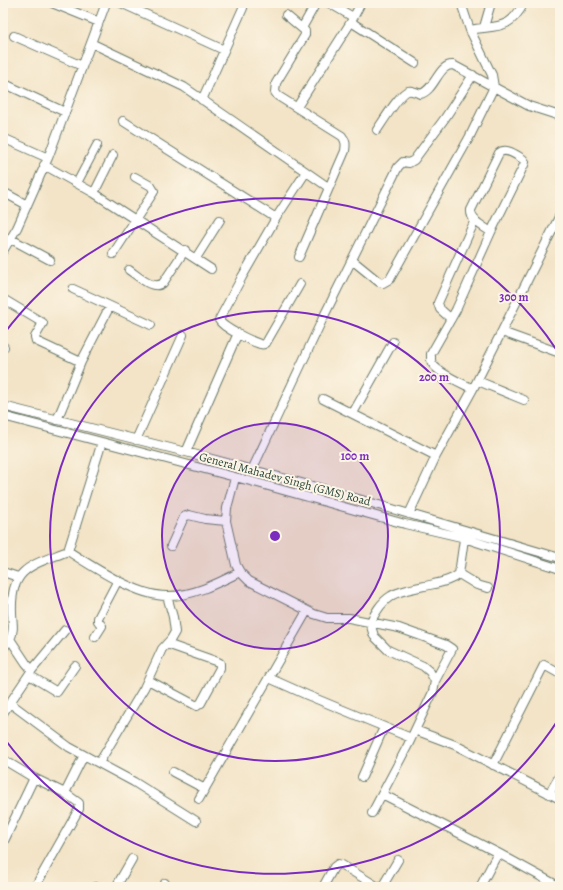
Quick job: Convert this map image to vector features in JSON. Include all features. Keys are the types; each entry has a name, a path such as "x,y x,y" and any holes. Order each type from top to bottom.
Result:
{"street":[{"path":"52,3 99,22"},
{"path":"50,260 6,245 17,228 46,161 106,3"},
{"path":"121,3 131,5 224,50"},
{"path":"202,100 244,3"},
{"path":"302,28 316,3"},
{"path":"329,3 415,63"},
{"path":"297,107 352,20 361,3"},
{"path":"352,260 379,282 384,283 390,279 469,138 494,87 492,75 470,30 461,3"},
{"path":"484,27 491,3"},
{"path":"470,30 484,27 497,27 509,23 524,3"},
{"path":"286,15 305,31 304,38 276,82 274,88 275,92 278,96 342,136 346,144 345,151 299,256"},
{"path":"14,36 82,66"},
{"path":"91,43 184,87 328,187"},
{"path":"377,130 402,95 408,91 420,94 426,92 447,65 453,65 530,106 560,116"},
{"path":"252,470 323,318 398,167 403,162 410,163 414,160 473,75"},
{"path":"3,83 65,112"},
{"path":"123,121 276,218"},
{"path":"3,138 46,161 77,183 185,250 211,269"},
{"path":"77,183 97,145"},
{"path":"473,389 438,370 432,364 431,354 451,319 524,165 525,162 523,159 506,150 499,152 470,215 491,232"},
{"path":"94,193 113,155"},
{"path":"300,284 266,343 260,344 221,324 219,320 276,218 306,172"},
{"path":"113,254 154,191 150,186 135,177"},
{"path":"3,192 27,205"},
{"path":"196,258 220,220"},
{"path":"451,319 440,309 438,303 475,220"},
{"path":"409,514 436,456 478,381 559,221"},
{"path":"129,270 153,286 160,286 185,250"},
{"path":"74,289 151,325"},
{"path":"3,299 43,323 35,336 36,341 81,362"},
{"path":"57,420 81,362 110,306"},
{"path":"502,332 560,353"},
{"path":"186,452 238,333"},
{"path":"136,440 183,335"},
{"path":"353,413 392,342"},
{"path":"478,381 524,400"},
{"path":"323,399 436,456"},
{"path":"3,406 252,470 560,558"},
{"name":"General Mahadev Singh (GMS) Road","path":"3,416 464,539 560,569"},
{"path":"68,551 102,442"},
{"path":"235,478 227,508 226,521 236,564 240,572 249,581 307,611 327,618 349,618 400,628 446,645 452,649 435,681 433,692 415,730 372,813"},
{"path":"171,546 186,515 226,521"},
{"path":"435,681 430,672 423,666 388,650 374,636 370,623 378,608 391,596 414,588 442,583 459,574 464,539"},
{"path":"3,649 10,639 13,629 13,597 18,577 25,570 34,565 68,551"},
{"path":"68,551 118,580 148,593 168,596 182,595 202,589 240,572"},
{"path":"3,572 18,577"},
{"path":"459,574 477,585 488,588"},
{"path":"95,637 102,626 98,621 98,618 118,580"},
{"path":"99,763 148,680 159,655 175,632 168,596"},
{"path":"199,799 307,611"},
{"path":"3,713 30,673 64,630"},
{"path":"10,639 26,663 30,673 57,692 75,666"},
{"path":"148,680 197,706 201,703 220,668 220,663 218,662 167,644"},
{"path":"494,765 544,665 560,674"},
{"path":"269,678 411,738"},
{"path":"10,703 63,743 164,800 196,821"},
{"path":"362,777 384,727"},
{"path":"415,730 455,745 560,799"},
{"path":"65,793 84,755"},
{"path":"4,760 34,778 65,793 79,803 79,809 35,887"},
{"path":"173,772 205,789"},
{"path":"549,794 560,774"},
{"path":"3,843 34,778"},
{"path":"382,794 498,853 560,887"},
{"path":"480,887 498,853"},
{"path":"116,887 132,859"},
{"path":"382,887 398,860"},
{"path":"323,887 334,867 338,864 378,887"},
{"path":"95,887 101,887"}]}
